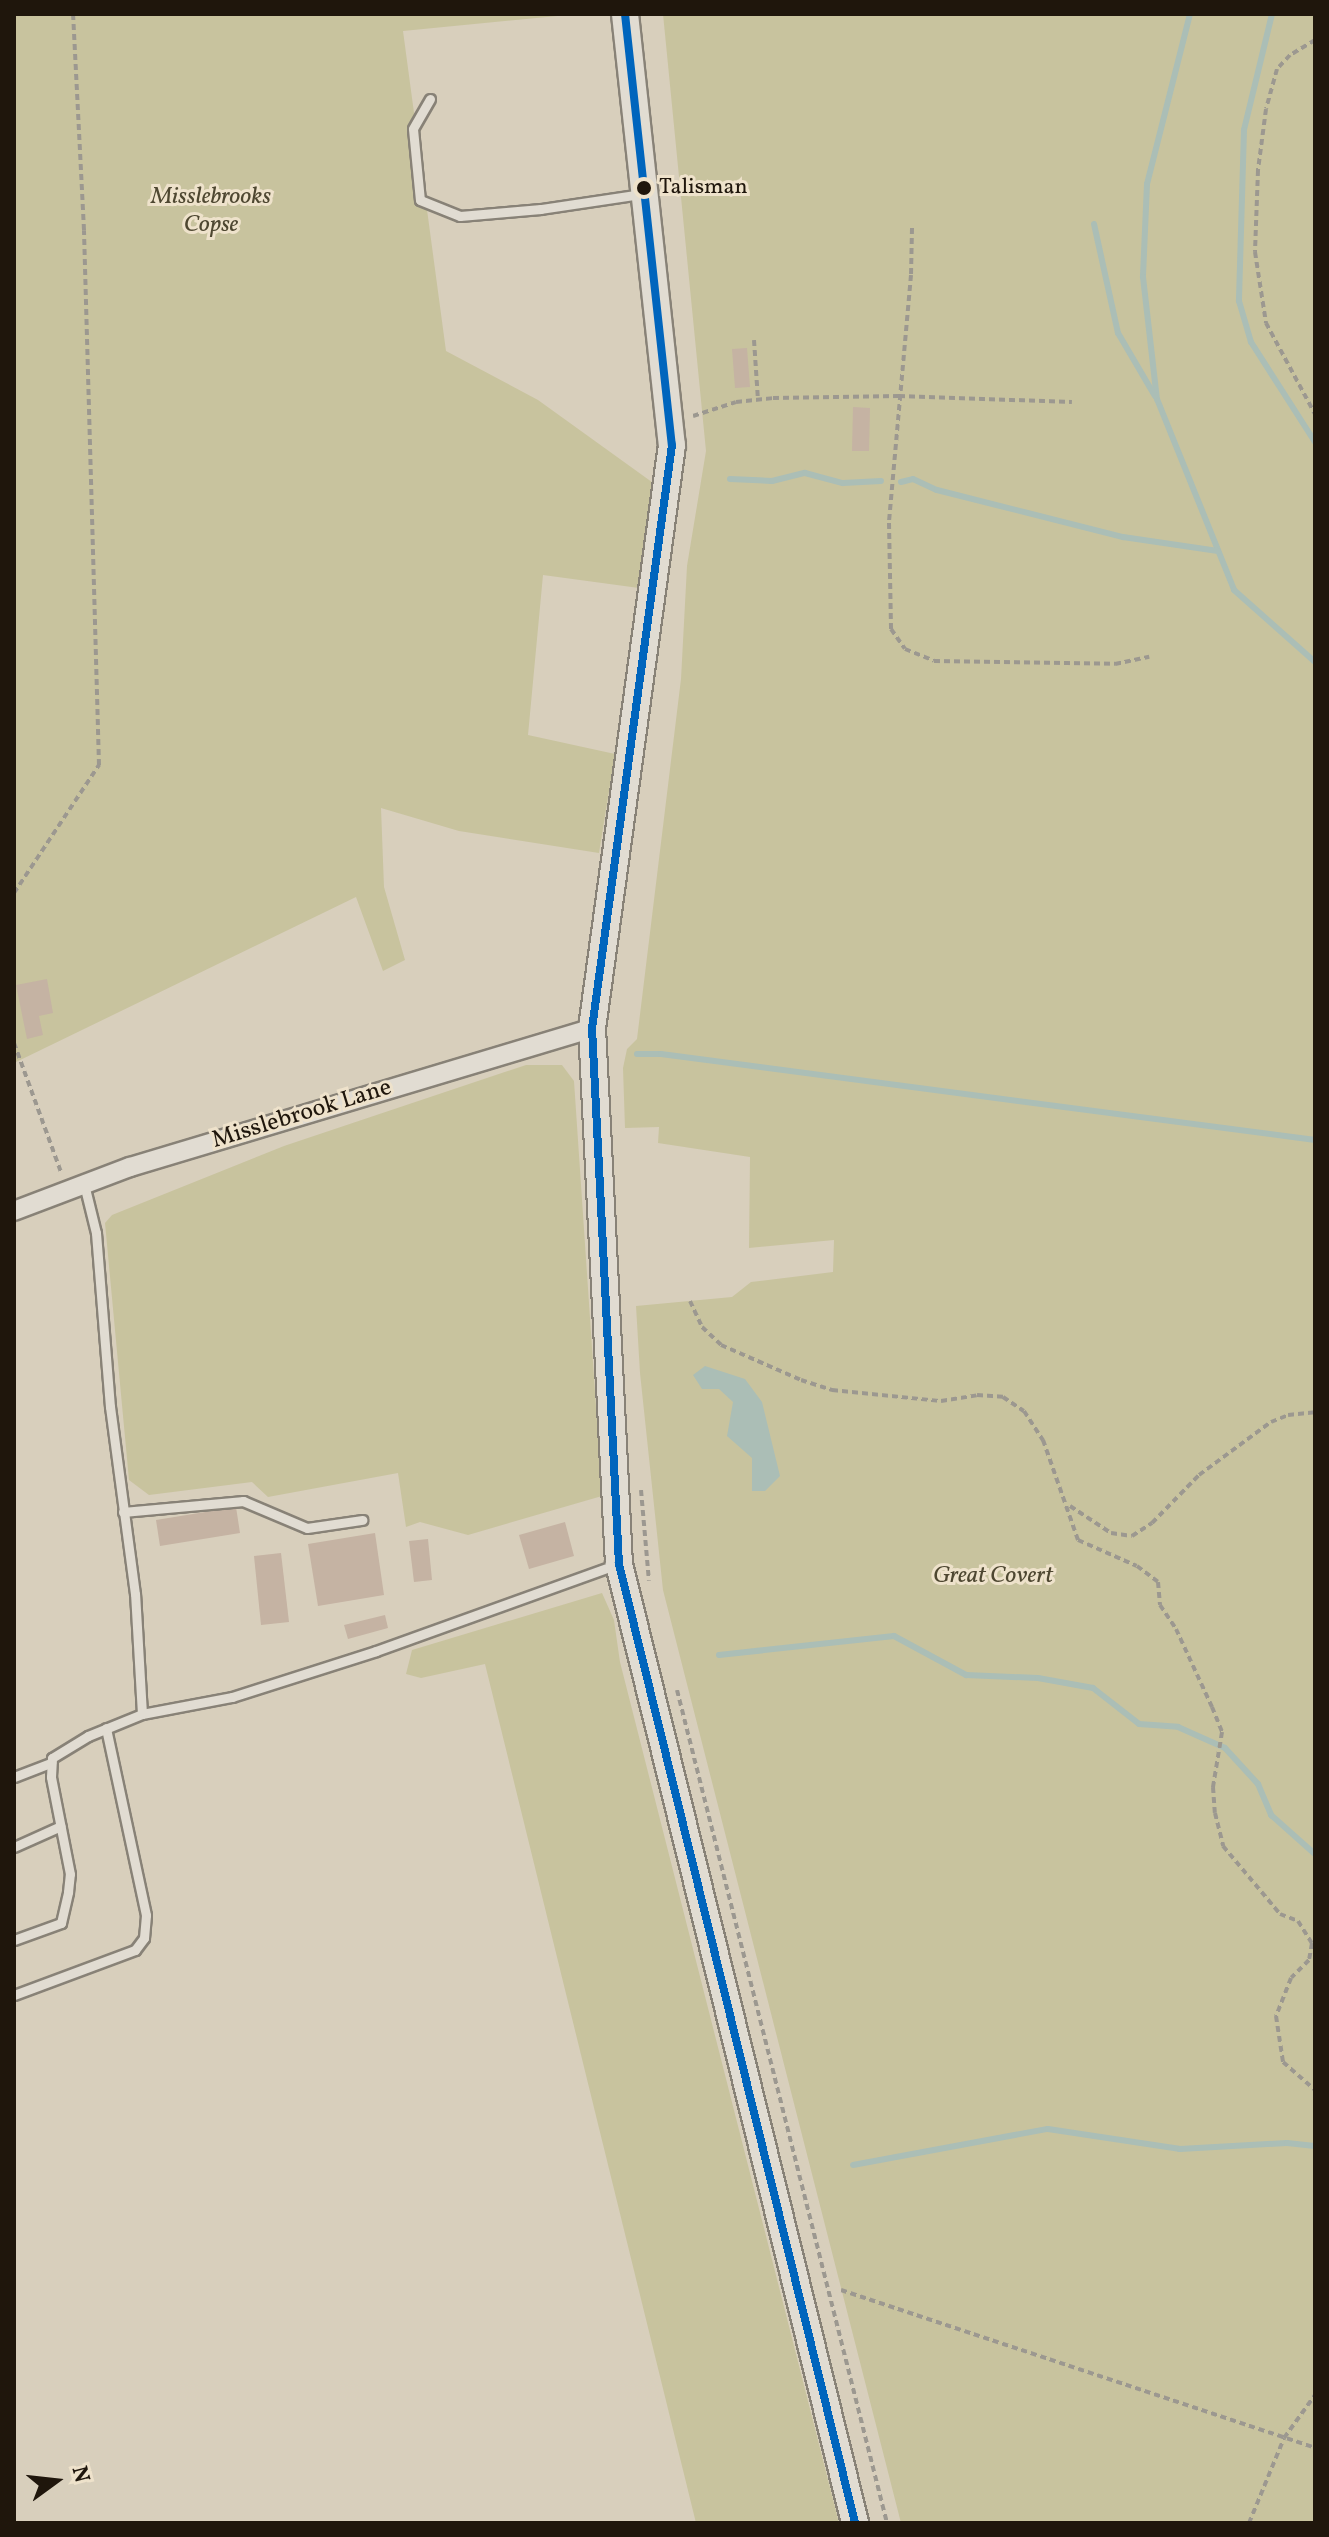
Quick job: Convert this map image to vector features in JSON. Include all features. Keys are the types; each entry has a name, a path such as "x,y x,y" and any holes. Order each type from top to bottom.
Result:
{"street":[{"path":"625,14 669,421 670,461 592,1028 619,1564 855,2523"},
{"name":"Misslebrook Lane","path":"14,1211 130,1167 592,1028"}],"lane":[{"path":"430,99 413,129 420,200 460,216 541,209 645,194"},
{"path":"84,1184 96,1233 123,1512 135,1594 142,1714"},
{"path":"123,1512 243,1501 307,1528 362,1520"},
{"path":"14,1940 61,1923 70,1874 51,1763 52,1758 69,1745 142,1714 232,1697 376,1651 619,1564"},
{"path":"14,1995 135,1950 144,1938 146,1915 106,1728"},
{"path":"14,1777 51,1763"},
{"path":"14,1847 61,1826"}],"path":[{"path":"14,893 99,765 84,230 73,14"},
{"path":"1315,40 1290,55 1277,69 1266,109 1258,170 1255,252 1257,284 1266,323 1315,414"},
{"path":"912,228 911,275 889,523 891,629 905,649 934,661 1115,664 1149,657"},
{"path":"754,340 758,400"},
{"path":"669,421 758,400 899,396 1072,402"},
{"path":"14,1043 57,1158 65,1192"},
{"path":"690,1301 702,1327 721,1345 801,1380 832,1390 941,1401 977,1395 1003,1397 1024,1411 1043,1440 1078,1540 1137,1566 1158,1582 1160,1605 1176,1629 1212,1707 1222,1732 1213,1787 1223,1846 1280,1914 1298,1921 1312,1943 1309,1960 1291,1978 1276,2016 1283,2062 1315,2090"},
{"path":"1068,1505 1111,1533 1132,1536 1152,1523 1199,1475 1271,1422 1288,1415 1315,1412"},
{"path":"641,1487 653,1595"},
{"path":"676,1688 887,2523"},
{"path":"841,2290 1315,2448"},
{"path":"1249,2523 1284,2438 1315,2395"}],"green space":[{"name":"Misslebrooks Copse","path":"14,14 578,14 403,31 446,351 538,400 656,485 639,588 543,575 528,735 615,754 599,853 459,831 381,808 384,887 405,960 383,971 356,897 14,1063"},
{"name":"Great Covert","path":"663,14 1315,14 1315,2523 901,2523 663,1590 640,1373 636,1306 732,1297 751,1282 833,1272 834,1240 749,1248 750,1157 658,1143 659,1127 625,1128 623,1068 627,1049 637,1039 681,679 687,566 706,451"},
{"path":"526,1065 562,1065 574,1081 602,1496 468,1535 420,1522 406,1527 398,1473 268,1497 252,1482 149,1495 129,1480 105,1223 112,1215 284,1146"},
{"path":"602,1593 614,1620 620,1662 839,2523 696,2523 485,1664 421,1678 406,1674 412,1650"}],"shaded area":[{"path":"705,1366 745,1379 762,1402 780,1476 765,1491 752,1491 752,1458 727,1436 733,1402 719,1389 702,1389 693,1375"}],"building":[{"path":"747,348 750,387 735,388 732,349"},
{"path":"853,407 870,408 869,451 852,451"},
{"path":"47,979 53,1013 39,1016 43,1035 27,1039 16,985"},
{"path":"236,1507 240,1533 160,1546 156,1520"},
{"path":"565,1522 574,1556 529,1569 519,1535"},
{"path":"375,1533 384,1595 318,1606 308,1544"},
{"path":"428,1539 432,1580 414,1582 409,1541"},
{"path":"281,1553 289,1622 261,1625 254,1556"},
{"path":"385,1615 388,1628 348,1639 344,1625"}],"waterway":[{"path":"1190,14 1147,184 1143,277 1157,399 1234,590 1315,662"},
{"path":"1272,14 1244,130 1239,301 1251,342 1315,442"},
{"path":"1094,224 1118,333 1155,396"},
{"path":"730,479 772,481 805,473 843,483 881,481"},
{"path":"901,482 913,479 937,490 1123,537 1218,551"},
{"path":"637,1054 661,1054 1315,1140"},
{"path":"719,1655 894,1636 966,1675 1038,1678 1093,1688 1139,1724 1178,1727 1225,1748 1258,1784 1271,1815 1315,1854"},
{"path":"853,2165 1048,2129 1180,2149 1287,2143 1315,2146"}],"transit line":[{"path":"625,14 672,445 592,1028 619,1564 855,2523"}],"place":[{"name":"Talisman","path":"644,188"}]}
